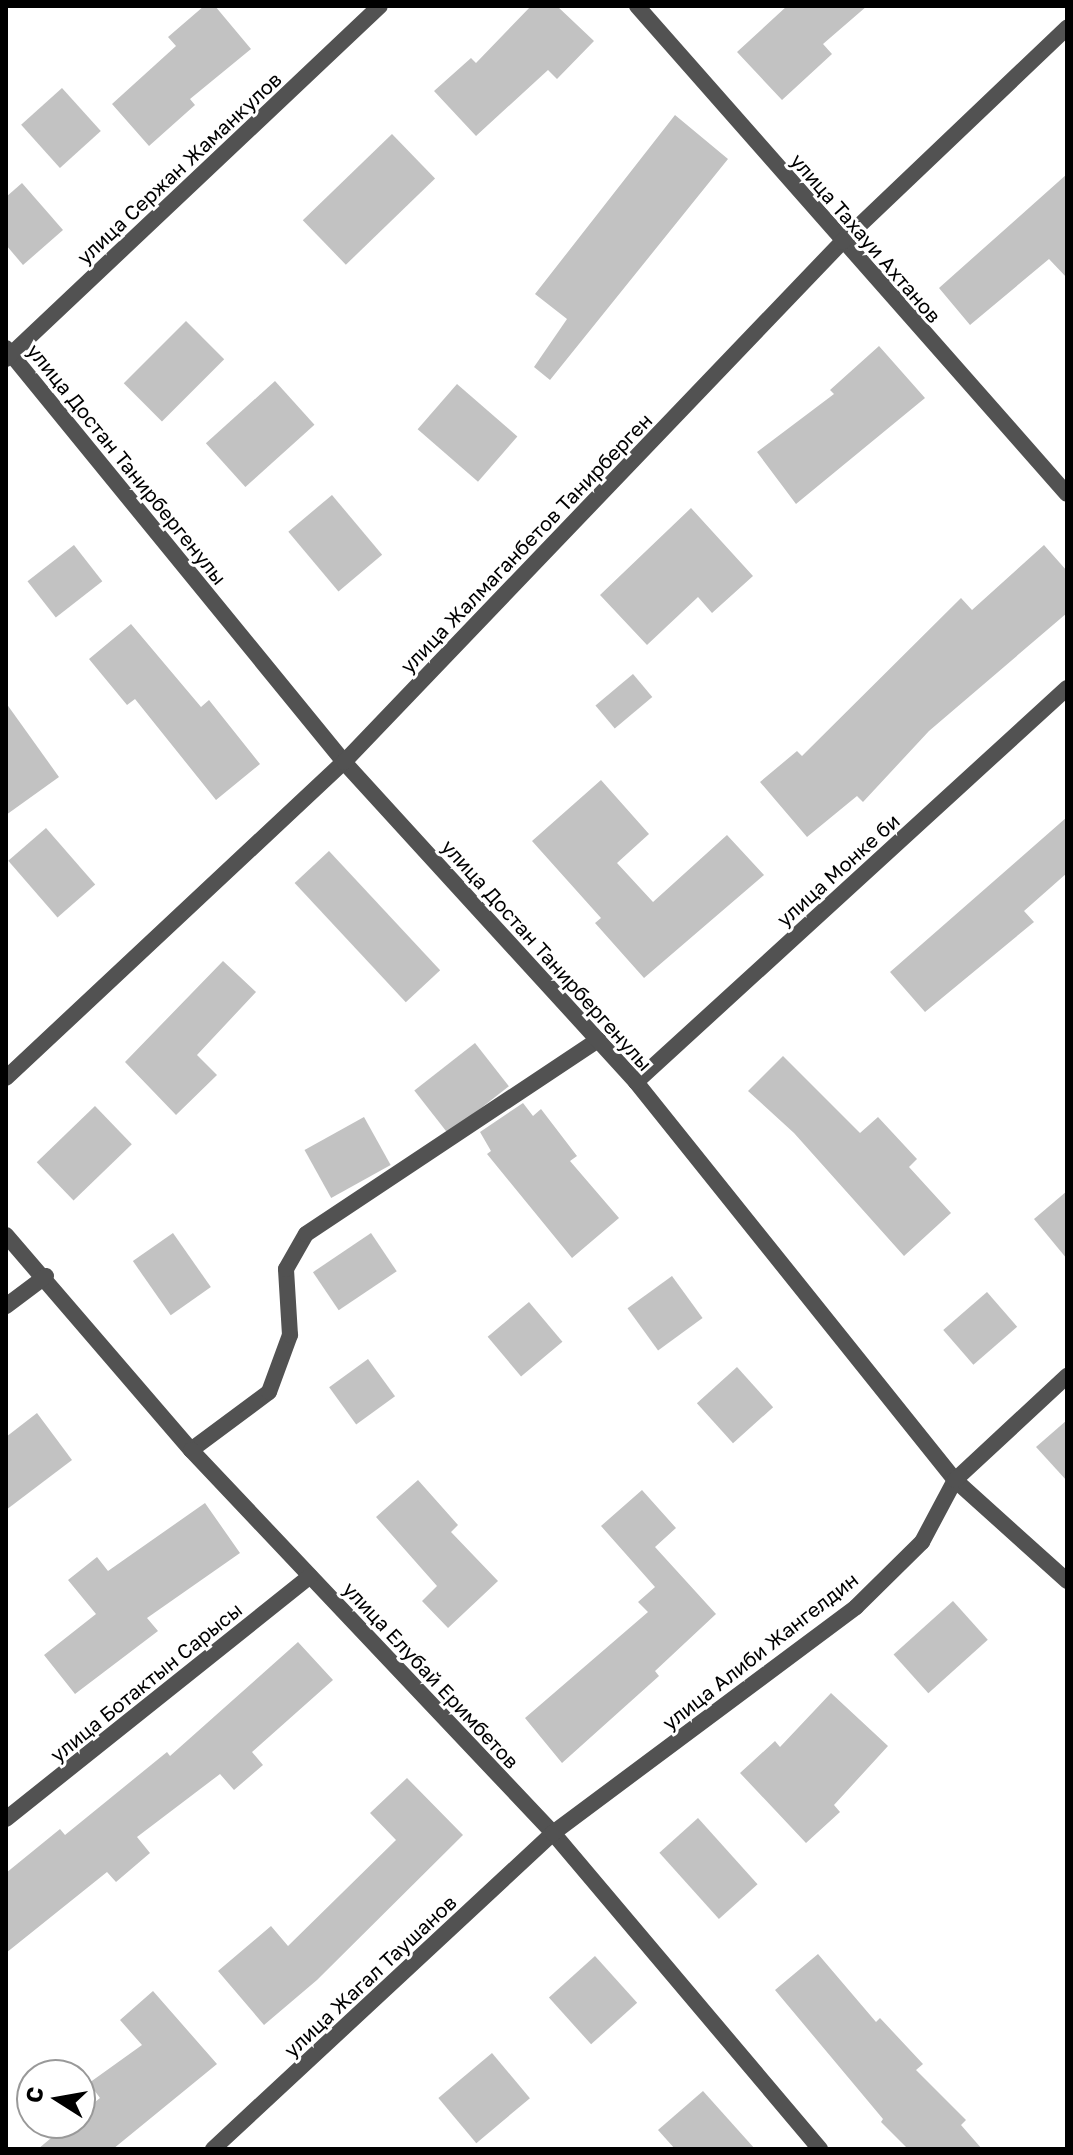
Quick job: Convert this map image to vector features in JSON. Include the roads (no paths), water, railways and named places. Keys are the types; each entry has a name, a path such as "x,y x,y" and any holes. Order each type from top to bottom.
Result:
{"street":[{"name":"улица Сержан Жаманкулов","path":"8,354 380,6"},
{"name":"улица Тахауи Ахтанов","path":"637,6 1067,494"},
{"name":"улица Жалмаганбетов Танирберген","path":"6,1078 344,762 842,242 1067,28"},
{"name":"улица Достан Танирбергенулы","path":"8,354 344,762 636,1082 955,1480 1067,1581"},
{"name":"улица Монке би","path":"636,1082 1067,688"},
{"path":"191,1450 269,1392 290,1335 286,1269 306,1234 598,1040"},
{"name":"улица Елубай Еримбетов","path":"6,1235 46,1276 191,1450 553,1833 820,2149"},
{"path":"6,1306 46,1276"},
{"name":"улица Алиби Жангелдин","path":"553,1833 856,1607 922,1542 955,1480 1067,1376"},
{"name":"улица Ботактын Сарысы","path":"6,1819 310,1576"},
{"name":"улица Жагал Таушанов","path":"213,2149 553,1833"}]}
